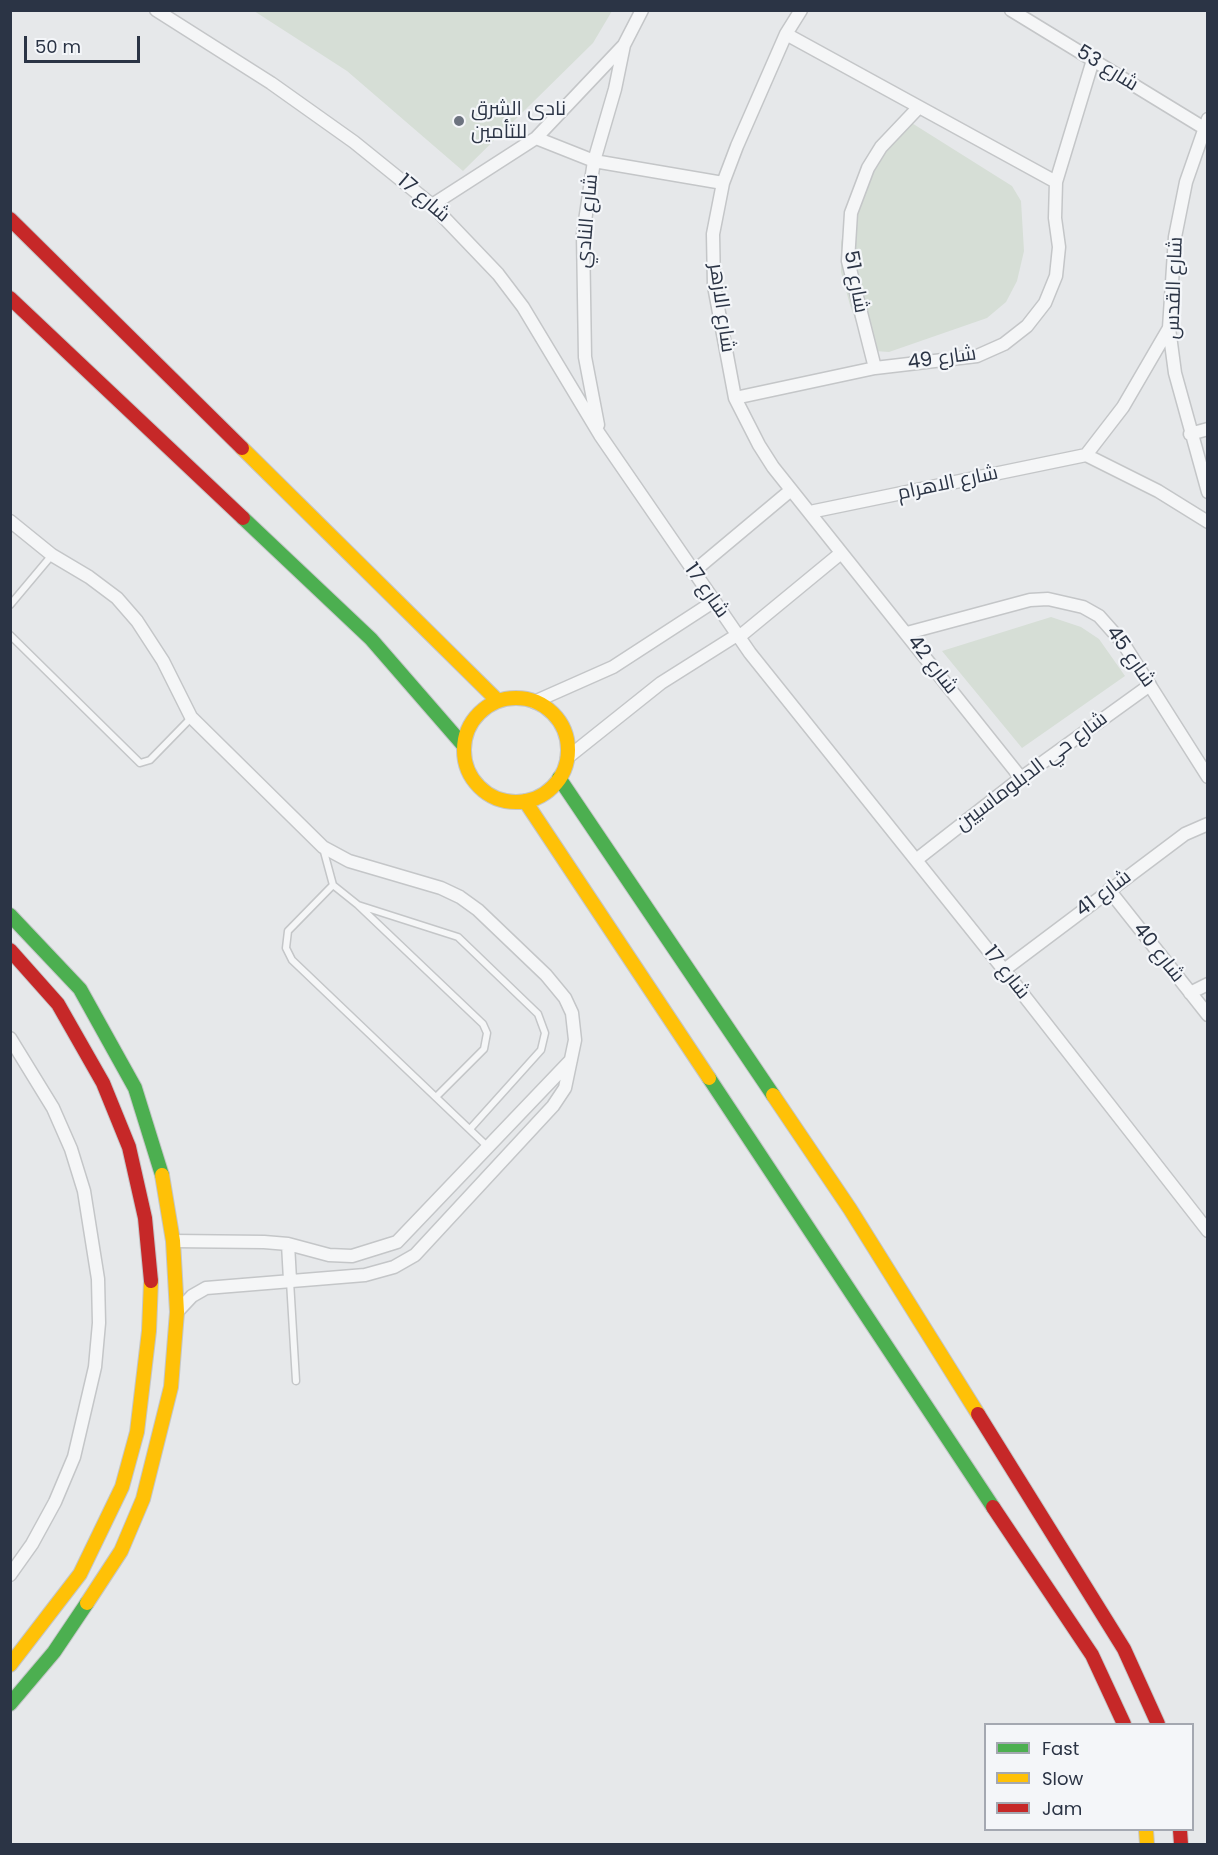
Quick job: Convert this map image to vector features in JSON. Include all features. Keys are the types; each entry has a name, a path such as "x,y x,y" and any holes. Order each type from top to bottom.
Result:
{"main road":[{"path":"10,219 498,701"},
{"path":"10,298 371,639 464,746"},
{"path":"516,699 534,702 544,707 560,724 567,746 567,758 560,778 545,793 525,801 504,801 477,785 467,767 464,746 474,719 498,701 516,699"},
{"path":"560,778 850,1209 1124,1649 1157,1723"},
{"path":"525,801 1092,1656 1123,1723"},
{"path":"10,915 80,989 135,1088 159,1164 173,1241 177,1312 171,1387 156,1455 143,1499 121,1551 54,1652 10,1704"},
{"path":"10,950 58,1004 103,1083 129,1147 145,1218 151,1280 150,1312 137,1432 122,1486 105,1527 80,1574 10,1665"},
{"path":"150,1312 177,1312"}],"street":[{"name":"شارع 17","path":"156,10 271,83 354,142 432,206 466,238 523,306 600,435 738,636 1208,1231"},
{"name":"شارع النادي","path":"600,435 585,357 583,234 594,162 615,88 624,45 642,10"},
{"name":"شارع الازهر","path":"801,10 786,34 751,111 723,183 713,234 714,286 735,398 759,445 841,553"},
{"name":"شارع 53","path":"1011,10 1206,124"},
{"path":"786,34 1056,182"},
{"name":"شارع النادي","path":"432,206 536,138 624,45"},
{"name":"شارع 49","path":"735,398 875,368 977,356 1004,344 1028,326 1045,303 1056,276 1059,247 1055,218 1056,182 1093,60"},
{"name":"شارع 51","path":"875,368 848,261 850,213 868,168 881,147 918,108"},
{"name":"شارع القدس","path":"1206,124 1186,182 1175,237 1170,328 1175,373 1190,434 1208,492"},
{"path":"536,138 594,162 723,183"},
{"path":"1170,328 1124,407 1086,455 1158,491 1208,522"},
{"path":"1190,434 1208,429"},
{"name":"شارع الاهرام","path":"810,512 1086,455"},
{"path":"693,572 792,490"},
{"path":"10,521 52,555 88,576 117,598 137,621 163,661 192,717 323,847 349,861 441,888 478,910 546,975 565,998 572,1013 575,1028 572,1059 565,1088 415,1256 394,1267 365,1275 206,1288 192,1296 177,1312"},
{"path":"567,758 619,719 661,683 738,636 841,553"},
{"name":"شارع 42","path":"841,553 1021,778"},
{"name":"شارع 45","path":"907,633 1030,600 1066,601 1091,611 1112,628 1208,777"},
{"path":"534,702 613,667 713,602"},
{"name":"شارع حي الدبلوماسيين","path":"916,860 1021,778 1150,685"},
{"name":"شارع 41","path":"1004,970 1185,834 1208,824"},
{"name":"شارع 40","path":"1109,890 1208,1015"},
{"path":"1190,993 1208,984"},
{"path":"10,1038 53,1108 81,1180 93,1234 99,1279 99,1323 95,1367 87,1411 74,1457 51,1510 32,1544 10,1575"},
{"path":"173,1241 288,1244 329,1255 352,1256 397,1242 572,1059"},
{"path":"488,1148 503,1160"},
{"path":"288,1244 290,1280"}],"lane":[{"path":"10,605 52,555"},
{"path":"10,635 140,763 150,760 192,717"},
{"path":"323,847 333,885 358,905 483,1024 487,1034 484,1049 436,1097"},
{"path":"333,885 288,931 286,948 292,960 488,1148"},
{"path":"358,905 458,937 538,1014 545,1033 541,1050 470,1129"},
{"path":"290,1280 296,1381"}],"shaded area":[{"name":"نادى الشرق للتأمين","path":"254,11 612,11 593,43 463,171 347,71"},
{"path":"907,120 1012,186 1021,201 1024,251 1017,281 1006,302 987,318 889,352 875,351 863,341 850,305 841,272 841,242 856,194 867,172"},
{"path":"1051,617 1081,627 1099,639 1125,676 1022,748 942,651"}],"traffic: fast":[{"path":"243,518 371,639 464,746"},
{"path":"559,778 773,1095"},
{"path":"10,915 80,989 135,1088 162,1175"},
{"path":"709,1078 993,1507"},
{"path":"10,1704 54,1652 87,1603"}],"traffic: slow":[{"path":"242,448 498,701"},
{"path":"516,698 536,702 545,707 559,721 564,730 568,750 564,770 559,779 545,793 536,798 516,802 496,798 487,793 473,779 468,770 464,750 468,730 473,721 487,707 496,702 516,698"},
{"path":"525,801 709,1078"},
{"path":"773,1095 850,1209 978,1414"},
{"path":"87,1603 121,1551 143,1499 171,1387 177,1312 173,1241 162,1175"},
{"path":"10,1665 80,1574 122,1487 137,1432 149,1331 151,1281"},
{"path":"1146,1831 1147,1844"}],"traffic: jam":[{"path":"10,219 242,448"},
{"path":"10,298 243,518"},
{"path":"10,950 58,1004 103,1083 129,1147 145,1218 151,1281"},
{"path":"978,1414 1124,1649 1158,1723"},
{"path":"993,1507 1092,1655 1124,1723"},
{"path":"1180,1831 1181,1844"}],"place":[{"name":"نادى الشرق للتأمين","path":"459,121"}]}
